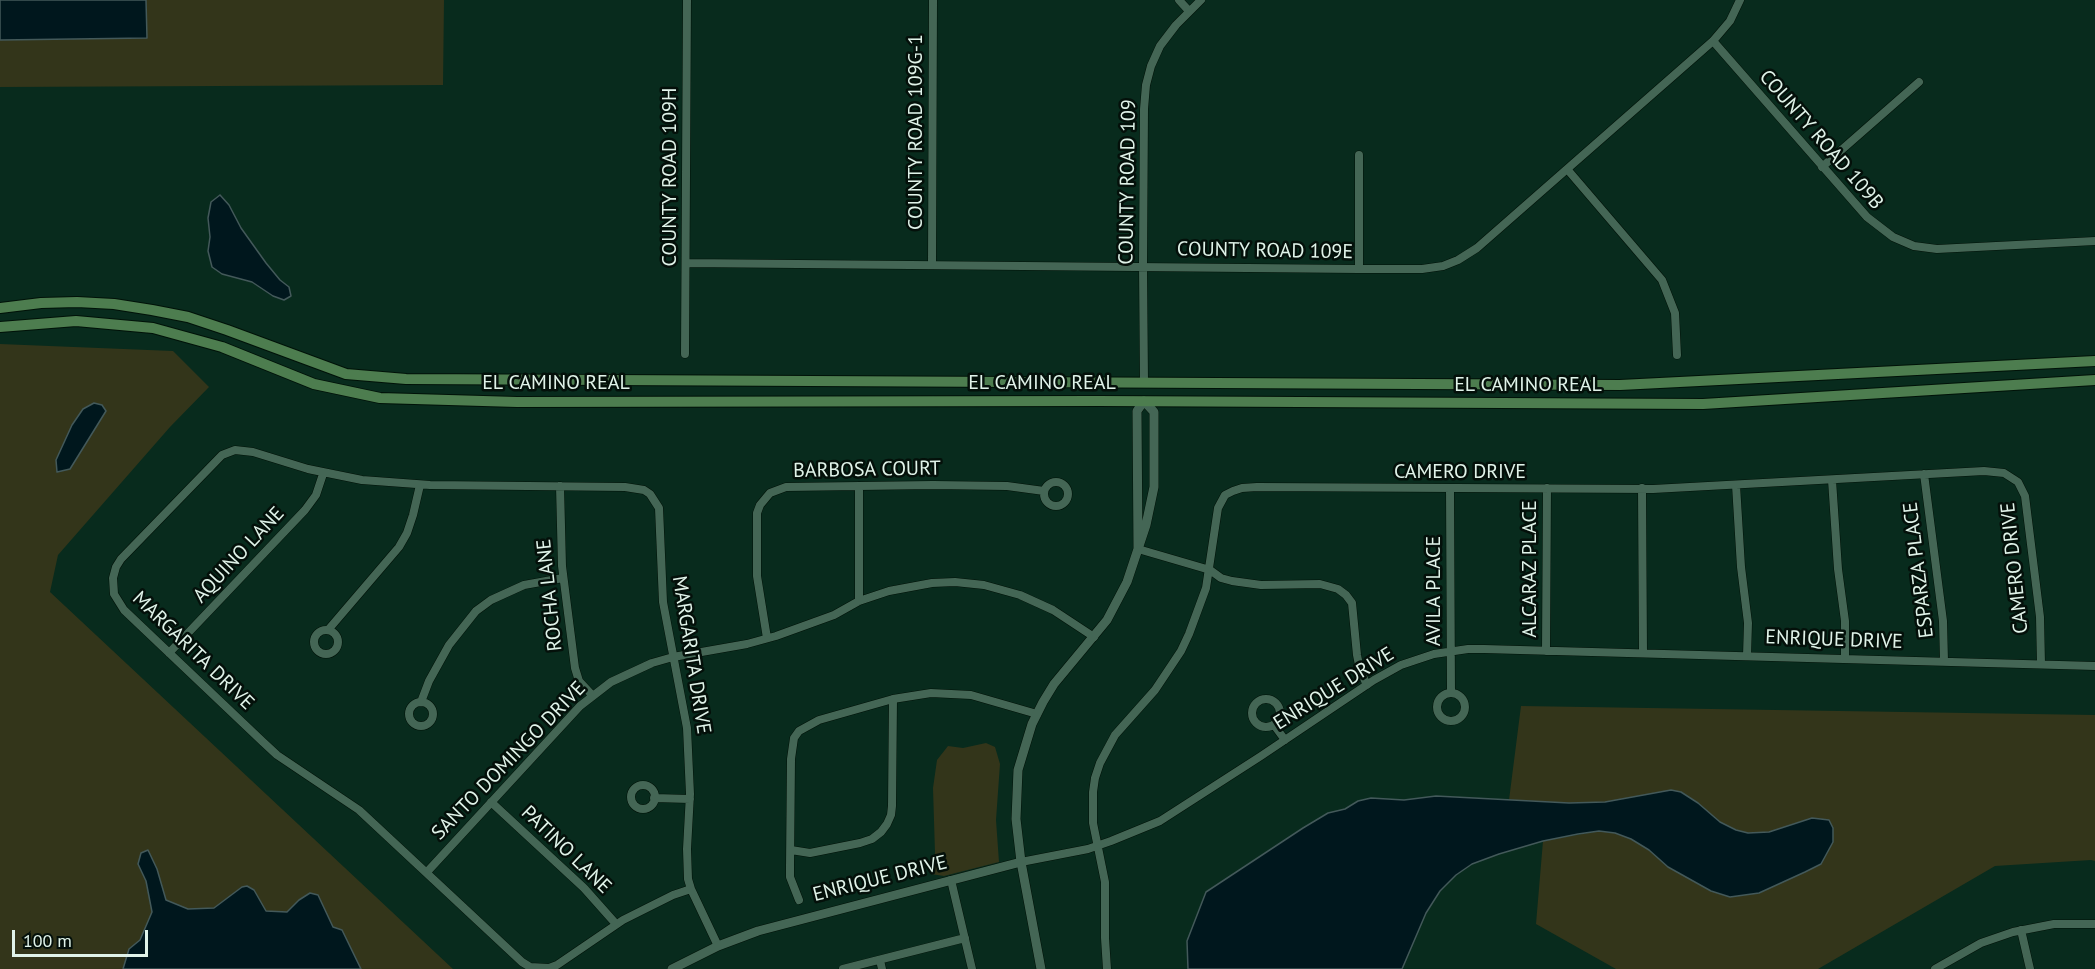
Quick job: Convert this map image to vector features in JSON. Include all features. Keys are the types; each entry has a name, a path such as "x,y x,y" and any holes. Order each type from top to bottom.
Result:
{"main road":[{"name":"EL CAMINO REAL","path":"0,308 77,302 114,304 152,310 188,317 346,374 406,379 1620,385 2095,361"},
{"name":"EL CAMINO REAL","path":"0,327 76,321 153,328 222,347 314,384 380,398 517,402 1144,401 1703,404 2095,380"},
{"path":"1144,382 1144,401"}],"street":[{"name":"COUNTY ROAD 109H","path":"685,354 687,0"},
{"name":"COUNTY ROAD 109G-1","path":"932,265 933,0"},
{"path":"1179,0 1189,11"},
{"name":"COUNTY ROAD 109","path":"1144,382 1146,85 1160,46 1201,0"},
{"name":"COUNTY ROAD 109E","path":"686,263 1433,268 1458,260 1477,248 1567,170 1713,41 1730,21 1740,0"},
{"name":"COUNTY ROAD 109B","path":"1713,41 1874,225 1893,237 1914,246 1945,249 2095,241"},
{"path":"1822,166 1919,82"},
{"path":"1359,155 1359,269"},
{"path":"1567,170 1662,280 1675,313 1677,355"},
{"path":"1041,969 1021,862 1016,819 1018,770 1023,748 1037,714 1054,684 1094,637 1118,603 1127,582 1138,549 1146,525 1154,488 1154,412 1144,401 1137,411 1138,549"},
{"name":"MARGARITA DRIVE","path":"691,889 651,905 616,924 557,965 549,968 530,967 359,810 278,755 117,601 112,578 121,559 222,455 235,450 253,452 323,474 362,480 420,484 635,487 644,490 656,500 659,508 663,602 687,728 690,799 687,864 691,889 718,946"},
{"name":"CAMERO DRIVE","path":"1107,969 1105,882 1092,807 1100,763 1122,725 1155,690 1180,651 1199,610 1210,570 1218,508 1225,495 1242,488 1642,489 1997,471 2012,477 2022,488 2026,503 2040,617 2041,664"},
{"name":"AQUINO LANE","path":"170,653 305,510 316,495 323,474"},
{"name":"ESPARZA PLACE","path":"1924,474 1943,621 1944,661"},
{"path":"1832,480 1838,569 1845,621 1845,658"},
{"path":"328,630 399,547 407,533 420,484"},
{"path":"1736,485 1741,567 1748,623 1747,656"},
{"name":"ROCHA LANE","path":"560,486 560,544 563,578 577,675 592,695"},
{"path":"859,486 860,601"},
{"name":"BARBOSA COURT","path":"767,638 757,576 757,513 760,504 770,493 786,487 859,486 1007,486 1044,491"},
{"name":"AVILA PLACE","path":"1450,488 1451,693"},
{"name":"ALCARAZ PLACE","path":"1546,651 1547,488"},
{"path":"1642,489 1642,653"},
{"path":"1138,549 1210,570 1221,578 1246,584 1320,584 1330,586 1346,595 1354,610 1357,655 1367,685"},
{"path":"421,702 429,681 449,645 476,611 491,600 524,585 563,578"},
{"name":"SANTO DOMINGO DRIVE","path":"427,872 580,706 611,682 633,671 673,657 747,644 834,615 860,601 889,591 932,583 955,582 984,585 1012,592 1053,610 1094,637"},
{"name":"ENRIQUE DRIVE","path":"672,969 718,946 758,931 1021,862 1098,846 1138,831 1179,810 1367,685 1408,663 1451,651 1468,649 1642,653 2095,666"},
{"path":"800,900 790,876 790,759 792,745 799,731 819,720 893,699 931,693 954,693 991,700 1037,714"},
{"path":"790,850 810,853 860,843 872,839 887,825 892,806 893,699"},
{"path":"1274,725 1285,740"},
{"path":"654,798 690,799"},
{"name":"PATINO LANE","path":"491,802 584,888 616,924"},
{"path":"951,880 972,969"},
{"path":"1935,969 1981,943 2021,930 2054,924 2095,924"},
{"path":"2021,930 2030,969"},
{"path":"843,969 965,938"},
{"path":"880,960 882,969"}],"green space":[{"path":"146,0 444,0 443,85 0,87 0,40 147,38"},
{"path":"0,344 173,351 209,387 170,427 58,555 50,592 453,969 0,969"},
{"path":"1521,706 2095,715 2095,861 1995,866 1818,969 1616,969 1536,924 1543,841 1599,831 1615,833 1631,839 1649,850 1668,867 1711,891 1730,897 1812,818 1769,832 1748,833 1720,822 1682,792 1671,790 1605,802 1509,800"},
{"path":"986,743 995,747 1000,764 996,820 999,862 944,876 931,874 935,853 933,788 937,760 948,746 963,748"}],"water":[{"path":"0,0 146,0 147,38 0,40"},
{"path":"220,195 229,205 241,228 266,263 289,287 291,296 284,300 273,296 252,282 222,274 212,267 208,251 210,237 208,218 211,202"},
{"path":"94,403 102,405 106,411 70,469 57,472 56,460 72,425 83,409"},
{"path":"1671,790 1681,792 1698,803 1720,822 1748,833 1769,832 1812,818 1829,820 1833,828 1833,842 1821,864 1759,893 1730,897 1711,891 1668,867 1649,850 1631,839 1615,833 1599,831 1578,834 1543,841 1499,854 1472,864 1456,875 1440,891 1426,913 1402,969 1188,969 1187,941 1206,892 1328,813 1345,809 1358,801 1371,798 1404,800 1436,796 1569,803 1605,802"},
{"path":"148,850 157,869 166,900 188,909 214,908 242,887 247,886 254,890 266,911 287,912 310,893 318,895 333,927 342,930 361,969 123,969 129,949 140,940 152,912 146,881 138,864 141,853"}]}
